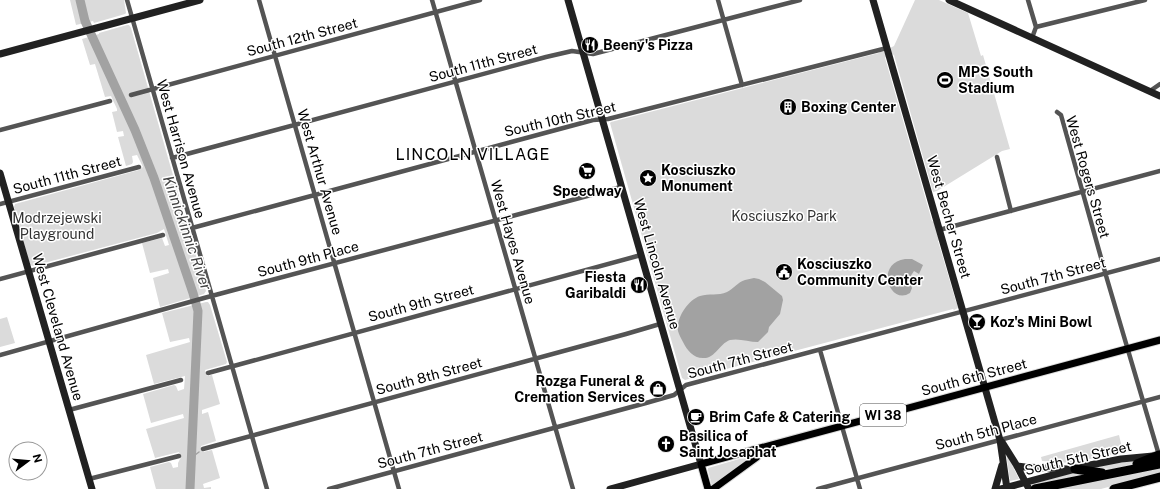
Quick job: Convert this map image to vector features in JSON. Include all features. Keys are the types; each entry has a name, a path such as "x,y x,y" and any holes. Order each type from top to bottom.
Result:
{"highway":[{"path":"1035,489 1127,470 1160,458"},
{"path":"1075,469 1110,474"},
{"path":"1114,489 1160,477"}],"main road":[{"name":"South 6th Street","path":"701,464 1160,340"},
{"path":"713,489 757,457 757,449"},
{"name":"West Lincoln Avenue","path":"701,464 708,489"}],"street":[{"name":"West Harrison Avenue","path":"127,0 267,489"},
{"path":"0,54 200,0"},
{"name":"West Arthur Avenue","path":"259,0 399,489"},
{"name":"West Hayes Avenue","path":"432,0 573,489"},
{"name":"South 12th Street","path":"130,95 480,0"},
{"name":"West Lincoln Avenue","path":"568,0 701,464"},
{"path":"718,0 742,85"},
{"name":"South 11th Street","path":"172,158 553,55 572,51 593,54 800,0"},
{"name":"West Becher Street","path":"873,0 1000,440 1005,488"},
{"path":"949,0 1160,96"},
{"path":"1028,0 1036,27 1032,38"},
{"path":"1036,27 1145,0"},
{"name":"South 10th Street","path":"192,228 587,122 608,119 887,48"},
{"path":"1150,91 1160,84"},
{"path":"0,130 110,100"},
{"name":"West Rogers Street","path":"1057,112 1061,115 1105,274 1160,458"},
{"path":"997,156 1011,211"},
{"name":"South 11th Street","path":"0,204 139,168"},
{"path":"940,230 1160,171"},
{"name":"West Cleveland Avenue","path":"0,173 92,489"},
{"name":"South 9th Place","path":"0,355 204,298 621,186"},
{"path":"0,279 163,235"},
{"name":"South 9th Street","path":"208,373 641,255"},
{"name":"South 7th Street","path":"329,489 674,395 686,385 1160,259"},
{"name":"South 8th Street","path":"203,449 660,324"},
{"path":"820,350 860,489"},
{"path":"69,410 181,380"},
{"name":"South 5th Place","path":"818,489 1160,397"},
{"name":"West Becher Street","path":"1000,440 1017,466 1027,486"},
{"path":"89,479 179,456"},
{"name":"South 5th Street","path":"1005,488 1027,486 1075,469 1121,458 1160,458"},
{"path":"995,489 1003,463"},
{"name":"South 6th Street","path":"610,489 619,488 701,464"},
{"path":"1017,466 1075,469"}],"green space":[{"path":"70,0 124,0 126,13 94,23 93,21 76,25"},
{"name":"MPS South Stadium","path":"915,0 939,0 968,13 981,56 983,55 1010,149 1002,151 933,192 894,55 892,54 890,48 894,46"},
{"name":"Modrzejewski Playground","path":"127,25 131,28 206,291 204,294 160,307 153,278 169,273 168,269 150,273 142,243 162,238 165,246 169,245 164,229 157,233 33,266 30,265 14,207 15,204 139,170 143,167 137,155 132,156 132,164 126,166 118,137 124,136 123,131 117,132 112,112 117,111 117,109 111,96 105,97 95,64 90,65 82,39"},
{"name":"Kosciuszko Park","path":"884,52 886,56 885,58 958,308 685,380 682,378 610,123"},
{"path":"206,302 210,305 227,362 226,364 205,370 207,376 212,375 220,404 202,410 202,414 208,412 216,441 201,446 203,452 212,450 220,478 203,484 204,488 211,487 211,489 156,489 150,467 169,462 173,468 178,467 181,457 179,452 155,458 146,429 184,418 183,414 151,423 143,394 174,385 178,391 184,389 185,376 154,384 146,355 190,342 189,338 170,342 162,313"},
{"path":"7,317 15,343 0,347 0,319"},
{"path":"1119,435 1123,452 1071,463 1042,461 1041,457"},
{"path":"1006,453 1019,479 1010,481"},
{"path":"754,455 712,486 708,468"},
{"path":"1136,462 1116,469 1092,468 1105,464"},
{"path":"1160,467 1160,473 1101,489 1048,489"},
{"path":"1073,473 1093,473 1033,485 1033,483"}],"shaded area":[{"path":"905,259 912,259 923,265 919,274 914,271 910,277 906,275 904,276 904,280 910,283 912,288 910,293 903,295 896,294 888,283 888,275 890,268 895,262"},
{"path":"754,278 765,282 782,296 783,300 780,314 769,327 768,332 758,342 737,339 730,340 707,358 696,357 688,351 678,331 681,315 687,305 700,296 724,293 742,281"}],"waterway":[{"name":"Kinnickinnic River","path":"80,0 85,21 135,130 154,178 198,311 190,489"},
{"name":"Kinnickinnic River","path":"191,458 199,452"}],"place":[{"name":"Beeny's Pizza","path":"590,45"},
{"name":"MPS South Stadium","path":"945,80"},
{"name":"Boxing Center","path":"788,107"},
{"name":"Speedway","path":"587,171"},
{"name":"Kosciuszko Monument","path":"648,178"},
{"name":"Kosciuszko Community Center","path":"784,272"},
{"name":"Fiesta Garibaldi","path":"639,285"},
{"name":"Koz's Mini Bowl","path":"977,322"},
{"name":"Rozga Funeral & Cremation Services","path":"658,389"},
{"name":"Brim Cafe & Catering","path":"696,417"},
{"name":"Basilica of Saint Josaphat","path":"666,444"}],"district":[{"name":"LINCOLN VILLAGE","path":"473,154"}]}
